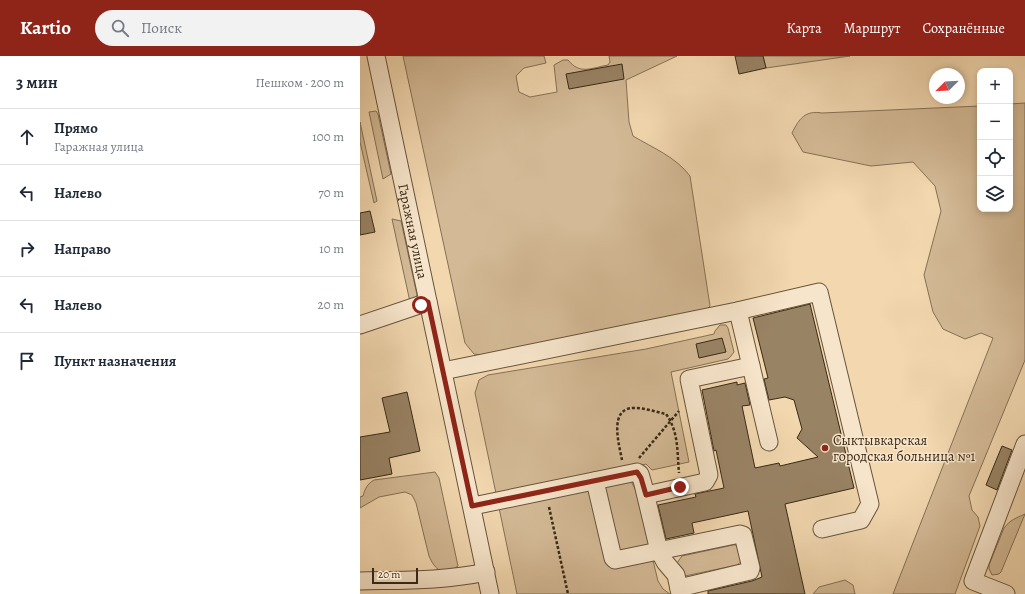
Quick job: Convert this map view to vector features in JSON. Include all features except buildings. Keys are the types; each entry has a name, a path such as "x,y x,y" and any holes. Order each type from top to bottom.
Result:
{"street":[{"name":"Гаражная улица","path":"376,56 490,594"},
{"path":"443,371 738,311 819,292 870,504 861,520 822,529"},
{"path":"360,325 428,302"},
{"path":"738,311 769,442"},
{"path":"646,495 705,482 709,475 689,379 751,366"},
{"path":"1006,594 973,581 1025,444"},
{"path":"472,506 595,480 637,472 641,478 646,495 659,551 665,562 676,575 679,591 750,571 752,568 743,535 740,534 659,551 618,560 615,560 613,558 595,480"},
{"path":"360,581 464,577 486,572"}],"path":[{"path":"625,474 692,396"},
{"path":"625,474 617,432 618,420 622,412 626,409 635,408 666,414 671,420 678,447 680,487"},
{"path":"545,491 568,594"}],"shaded area":[{"path":"403,56 544,56 546,63 524,68 516,76 519,92 530,97 557,92 554,65 563,60 568,60 577,68 591,69 608,65 610,62 609,56 677,56 626,80 629,122 633,136 671,158 690,176 710,306 706,311 482,355 474,354 465,343"},
{"path":"763,56 850,56 766,68"},
{"path":"1025,103 1025,360 969,496 972,510 978,517 980,526 955,594 893,594 993,338 981,333 965,339 943,329 933,312 924,275 941,211 935,186 913,162 871,166 803,152 792,133 803,117 807,114 816,112 822,113 977,106 977,212 1013,212 1013,104"},
{"path":"376,111 378,114 391,174 383,179 369,112"},
{"path":"360,122 377,201 374,203 360,142"},
{"path":"392,219 401,221 417,295 415,299 410,302"},
{"path":"720,325 726,325 728,328 734,352 728,359 671,372 689,462 652,470 646,464 638,466 632,483 636,491 658,581 663,589 670,594 517,594 475,393 479,380 488,375 646,349 714,334"},
{"path":"435,472 439,478 458,566 448,571 437,568 429,556 416,503 412,495 405,492 379,497 360,508 360,497 363,496 367,487 374,480"},
{"path":"1025,514 1001,572 999,574 992,575 989,565 1004,528 1011,521"},
{"path":"738,545 742,561 737,565 685,576 679,573 677,563 682,556"},
{"path":"845,580 853,585 855,594 813,594 819,587"}],"place":[{"name":"Сыктывкарская городская больница №1","path":"825,448"}],"route":[{"path":"421,305 428,302 472,506 637,472 640,474 644,484 646,495 680,487"}]}
